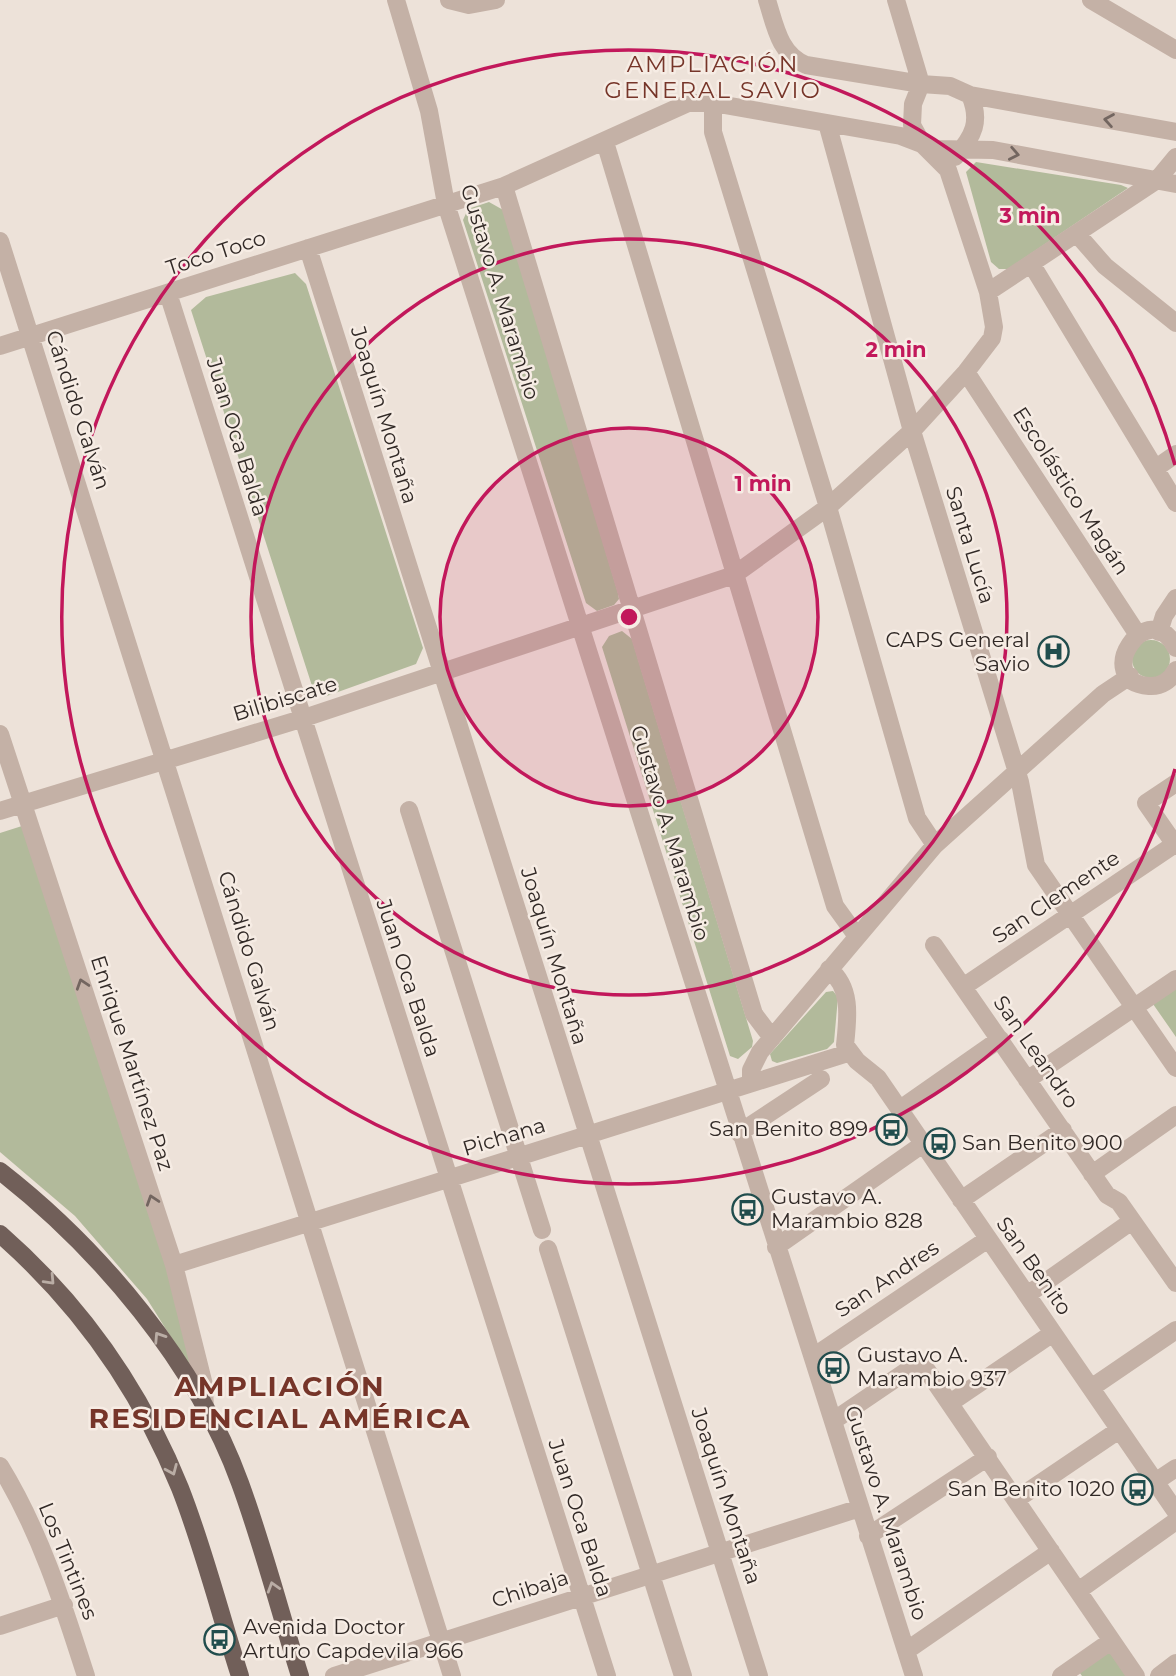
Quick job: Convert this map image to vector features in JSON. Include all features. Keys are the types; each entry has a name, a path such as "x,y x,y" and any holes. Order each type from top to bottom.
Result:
{"main road":[{"path":"0,1171 40,1202 122,1288 152,1325 205,1410 240,1483 300,1676"},
{"path":"0,1234 71,1303 127,1381 148,1418 181,1491 240,1676"}],"street":[{"name":"Gustavo A. Marambio","path":"396,0 429,111 446,204 582,625 739,1133 914,1676"},
{"path":"449,0 470,5 496,0"},
{"path":"767,0 782,45 794,60 806,65 921,84 950,86 970,95 1176,132"},
{"path":"896,0 921,84 911,115 912,125 923,145 948,170 974,134 976,124 970,95"},
{"path":"1091,0 1176,50"},
{"name":"Toco Toco","path":"0,346 505,186 688,103 713,103 901,136 923,145"},
{"path":"713,103 713,132 828,507 917,818 935,845"},
{"name":"Santa Lucía","path":"827,123 912,430 1016,771 1036,865 1176,1068"},
{"path":"605,142 835,906 856,935"},
{"path":"923,145 960,151 993,150 1176,184"},
{"path":"988,292 1157,180 1176,157"},
{"name":"Bilibiscate","path":"0,811 301,719 734,575 828,507 912,430 966,372 992,338 995,327 988,292 948,170"},
{"path":"505,186 754,1014 772,1038"},
{"path":"1077,234 1105,267 1176,323"},
{"name":"Cándido Galván","path":"0,241 167,760 308,1223 452,1676"},
{"name":"Joaquín Montaña","path":"308,248 759,1676"},
{"path":"1032,265 1176,502"},
{"name":"Juan Oca Balda","path":"168,292 301,719 607,1676"},
{"name":"Escolástico Magán","path":"966,372 1138,635"},
{"path":"1156,468 1176,454"},
{"path":"1159,632 1164,616 1176,597"},
{"path":"1173,677 1149,686 1130,676 1124,654 1127,645 1138,635 1159,632 1167,636 1176,648"},
{"path":"751,1082 755,1058 856,935 935,845 1103,694 1130,676"},
{"name":"Enrique Martínez Paz","path":"0,734 174,1265 204,1385 205,1410"},
{"path":"1175,845 1146,803 1176,783"},
{"path":"409,810 542,1230"},
{"name":"San Clemente","path":"963,987 1175,845"},
{"name":"San Leandro","path":"934,945 1107,1195 1119,1202 1132,1221 1170,1260 1176,1283"},
{"path":"829,969 839,977 845,989 845,1045 848,1053"},
{"path":"1027,1080 1176,979"},
{"path":"900,1109 1000,1039"},
{"name":"Pichana","path":"174,1265 848,1053"},
{"name":"San Benito","path":"848,1053 878,1078 1176,1511"},
{"path":"739,1133 821,1079"},
{"path":"1092,1174 1176,1115"},
{"path":"961,1200 1063,1130"},
{"path":"776,1247 923,1144"},
{"path":"1027,1295 1132,1221"},
{"name":"San Andres","path":"813,1357 988,1239"},
{"path":"548,1249 683,1676"},
{"path":"1091,1388 1176,1330"},
{"path":"950,1404 1053,1333"},
{"path":"832,1421 917,1364 924,1366 1136,1676"},
{"path":"1017,1499 1119,1430"},
{"path":"868,1536 988,1457"},
{"path":"1155,1482 1176,1468"},
{"name":"Los Tintines","path":"1,1470 23,1507 64,1605 86,1676"},
{"name":"Chibaja","path":"334,1676 860,1508"},
{"path":"1077,1591 1176,1521"},
{"path":"906,1651 1051,1551"},
{"path":"0,1626 64,1605"},
{"path":"1068,1674 1111,1641"},
{"path":"1159,1676 1176,1663"}],"green space":[{"path":"976,162 1128,188 1008,269 999,269 991,262 966,172"},
{"path":"489,202 505,211 618,593 619,599 614,605 597,611 586,603 463,220 468,209"},
{"path":"295,273 306,284 423,648 416,664 324,697 313,689 191,310 206,297"},
{"path":"622,631 632,639 753,1041 752,1047 738,1059 730,1056 602,647 609,636"},
{"path":"1151,640 1164,646 1170,659 1164,672 1151,678 1138,672 1132,659 1138,646"},
{"path":"22,826 174,1289 196,1377 147,1299 75,1216 0,1152 0,833"},
{"path":"1176,988 1176,1037 1153,1004"},
{"path":"833,991 838,997 834,1042 827,1049 777,1063 772,1061 770,1054 826,992"},
{"path":"1109,1646 1131,1676 1082,1676 1077,1669"}],"place":[{"name":"CAPS General Savio","path":"1053,652"},
{"name":"San Benito 899","path":"891,1129"},
{"name":"San Benito 900","path":"939,1143"},
{"name":"Gustavo A. Marambio 828","path":"748,1209"},
{"name":"Gustavo A. Marambio 937","path":"834,1367"},
{"name":"San Benito 1020","path":"1138,1489"},
{"name":"Avenida Doctor Arturo Capdevila 966","path":"220,1639"}],"district":[{"name":"AMPLIACIÓN GENERAL SAVIO","path":"713,77"},
{"name":"AMPLIACIÓN RESIDENCIAL AMÉRICA","path":"280,1402"}]}
